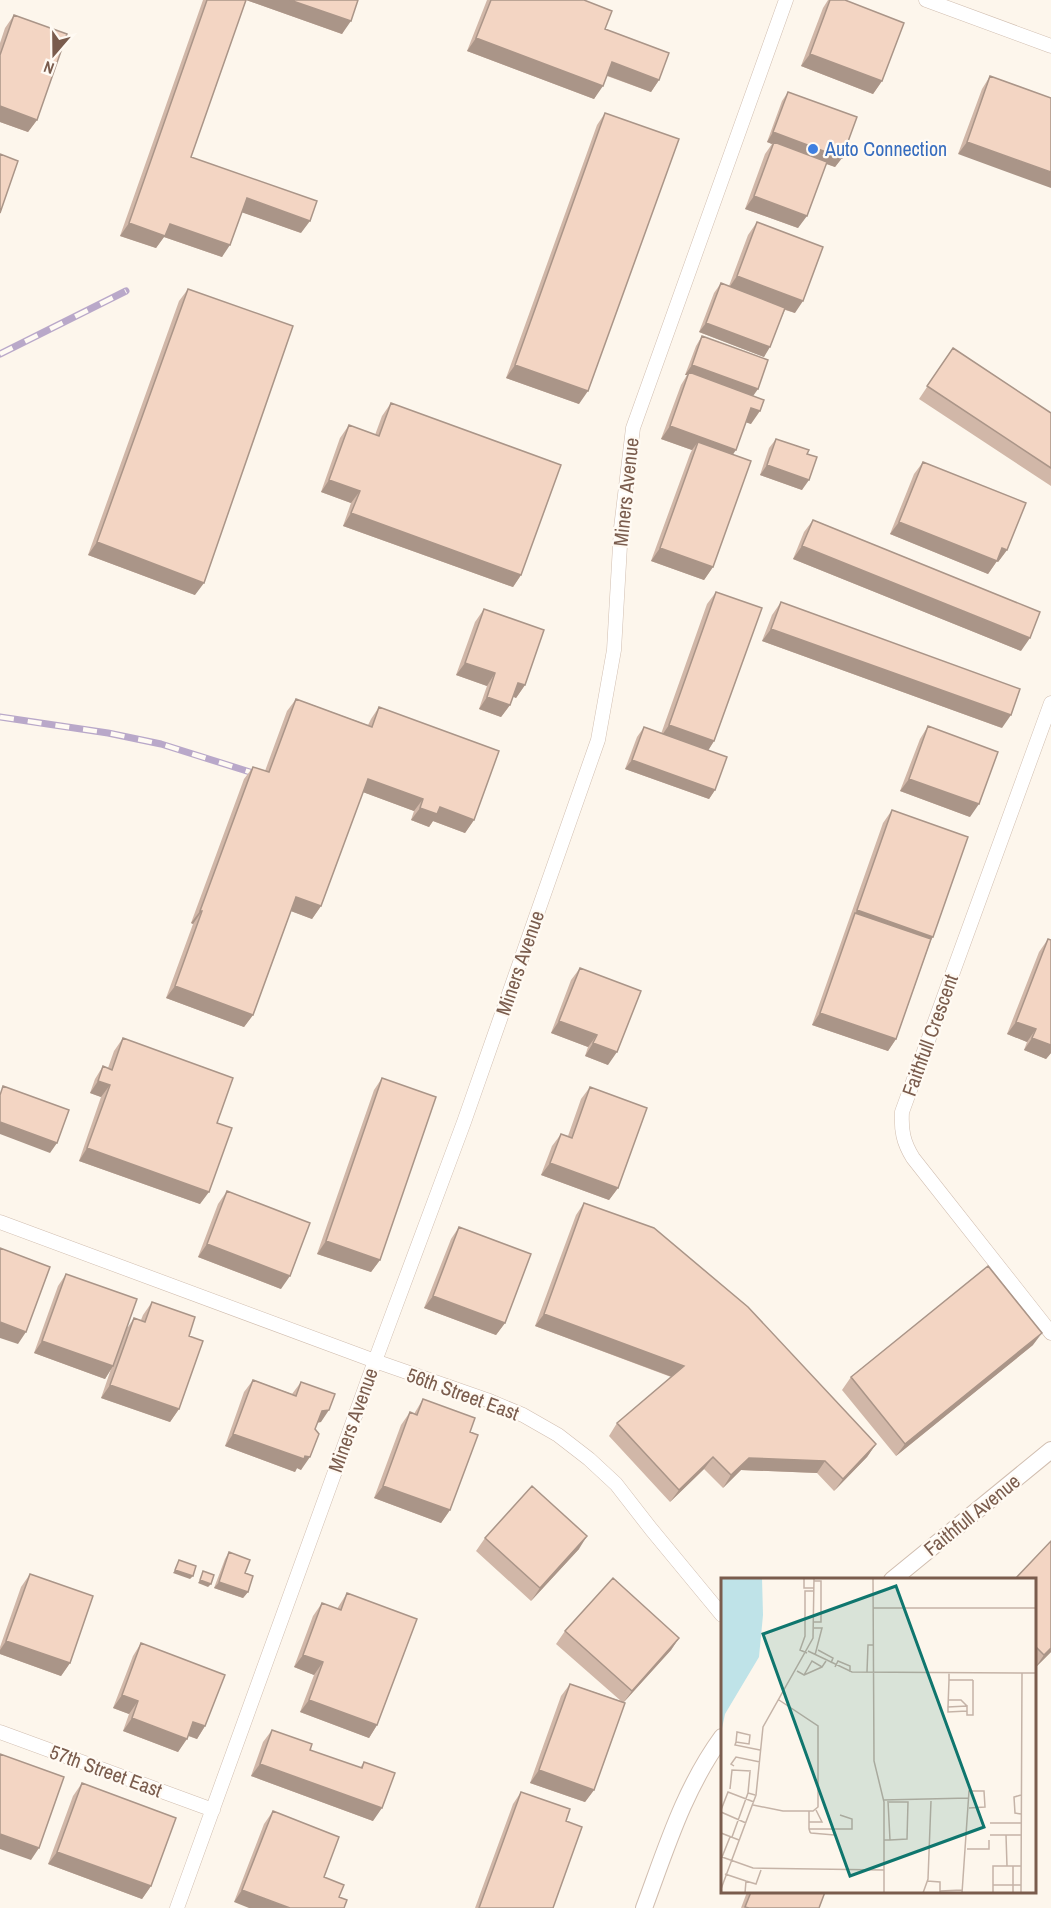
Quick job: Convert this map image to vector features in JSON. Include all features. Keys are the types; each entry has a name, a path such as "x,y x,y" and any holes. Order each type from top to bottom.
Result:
{"street":[{"name":"Miners Avenue","path":"177,1908 468,1111 598,740 614,650 621,528 633,428 786,0"},
{"path":"926,0 1051,46"},
{"name":"Faithfull Crescent","path":"1051,703 906,1100 901,1124 903,1137 913,1158 1051,1333"},
{"name":"56th Street East","path":"0,1222 523,1415 558,1435 616,1484 721,1614"},
{"name":"Faithfull Avenue","path":"894,1578 1051,1450"},
{"name":"57th Street East","path":"0,1732 213,1810"},
{"path":"644,1908 676,1820 707,1759 721,1740"}],"building":[{"path":"207,0 246,0 191,157 317,201 310,221 247,198 230,245 170,224 165,236 129,223"},
{"path":"290,0 358,0 351,21"},
{"path":"491,0 584,0 612,11 605,29 669,53 659,80 612,62 603,86 476,38"},
{"path":"830,0 845,0 904,23 882,81 810,54"},
{"path":"14,15 67,34 37,120 0,106 0,55"},
{"path":"990,76 1051,98 1051,172 967,142"},
{"path":"788,92 857,117 842,158 773,132"},
{"path":"605,113 679,139 588,391 515,365"},
{"path":"774,142 827,162 807,216 754,196"},
{"path":"0,154 18,161 0,213"},
{"path":"757,222 823,247 803,301 737,276"},
{"path":"721,283 785,308 770,347 706,323"},
{"path":"188,289 293,326 204,583 97,542"},
{"path":"702,336 768,360 758,389 692,365"},
{"path":"953,348 1051,413 1051,468 927,386"},
{"path":"689,372 764,400 760,411 751,408 736,450 670,426"},
{"path":"391,403 561,465 521,575 351,513 360,491 329,480 349,425 379,436"},
{"path":"776,439 809,450 807,454 817,457 809,480 767,465"},
{"path":"698,442 751,461 713,567 660,548"},
{"path":"923,462 1026,503 1007,550 1002,548 997,561 899,522"},
{"path":"813,520 1040,612 1030,638 802,546"},
{"path":"716,592 762,608 714,741 669,725"},
{"path":"781,602 1020,689 1011,715 771,629"},
{"path":"484,609 544,630 525,685 518,683 510,705 487,697 495,673 465,663"},
{"path":"296,699 372,727 379,707 499,751 474,820 440,807 437,814 420,808 423,799 368,779 321,906 296,897 253,1015 175,986 253,767 269,772"},
{"path":"928,726 998,752 979,804 909,779"},
{"path":"644,727 727,757 715,790 632,760"},
{"path":"892,810 968,837 933,937 857,910"},
{"path":"855,913 931,939 896,1039 820,1013"},
{"path":"1048,939 1051,940 1051,1045 1032,1038 1036,1029 1016,1022"},
{"path":"580,968 641,991 617,1052 593,1043 597,1035 559,1021"},
{"path":"123,1038 233,1078 217,1123 232,1128 209,1192 87,1148 110,1085 98,1081 103,1066 112,1070"},
{"path":"382,1078 436,1097 380,1260 326,1241"},
{"path":"3,1086 69,1110 57,1143 0,1122 0,1095"},
{"path":"590,1087 647,1108 618,1188 550,1163 561,1134 572,1138"},
{"path":"227,1191 310,1223 290,1276 207,1244"},
{"path":"584,1203 654,1228 748,1307 876,1444 843,1479 825,1461 749,1458 731,1475 713,1457 679,1490 617,1423 684,1366 544,1314"},
{"path":"459,1227 531,1254 505,1323 433,1296"},
{"path":"0,1248 50,1267 26,1332 0,1322"},
{"path":"988,1266 1042,1333 905,1444 851,1377"},
{"path":"66,1274 137,1299 113,1366 42,1341"},
{"path":"152,1302 195,1317 189,1336 203,1341 179,1409 110,1385 134,1318 145,1322"},
{"path":"253,1380 296,1396 301,1382 335,1394 329,1410 322,1411 315,1429 319,1434 310,1457 305,1456 304,1459 233,1434"},
{"path":"423,1399 475,1418 470,1432 478,1435 450,1510 383,1486 410,1412 417,1415"},
{"path":"532,1486 587,1536 540,1588 485,1538"},
{"path":"1051,1541 1051,1648 1044,1655 1036,1647 1036,1578 1016,1578"},
{"path":"229,1552 250,1560 245,1573 253,1576 248,1592 219,1582"},
{"path":"179,1560 196,1566 193,1576 175,1570"},
{"path":"203,1571 214,1575 211,1584 200,1580"},
{"path":"30,1574 93,1596 70,1663 6,1641"},
{"path":"613,1578 679,1638 632,1691 565,1631"},
{"path":"347,1593 417,1619 377,1725 309,1700 323,1662 303,1655 322,1603 341,1610"},
{"path":"141,1643 225,1675 205,1726 193,1722 187,1739 132,1718 138,1701 122,1695"},
{"path":"570,1684 625,1703 594,1790 539,1770"},
{"path":"272,1730 312,1744 310,1750 362,1768 364,1762 395,1773 382,1808 260,1764"},
{"path":"0,1754 64,1777 39,1848 0,1834"},
{"path":"82,1783 176,1818 151,1886 57,1852"},
{"path":"521,1792 570,1809 566,1821 582,1827 553,1908 479,1908"},
{"path":"273,1811 339,1837 324,1877 344,1885 339,1897 347,1900 344,1908 290,1908 242,1890"},
{"path":"751,1893 825,1893 819,1908 745,1907"}],"railway":[{"path":"0,354 126,291"},
{"path":"0,717 108,733 161,744 250,772"}],"place":[{"name":"Auto Connection","path":"813,149"}]}
